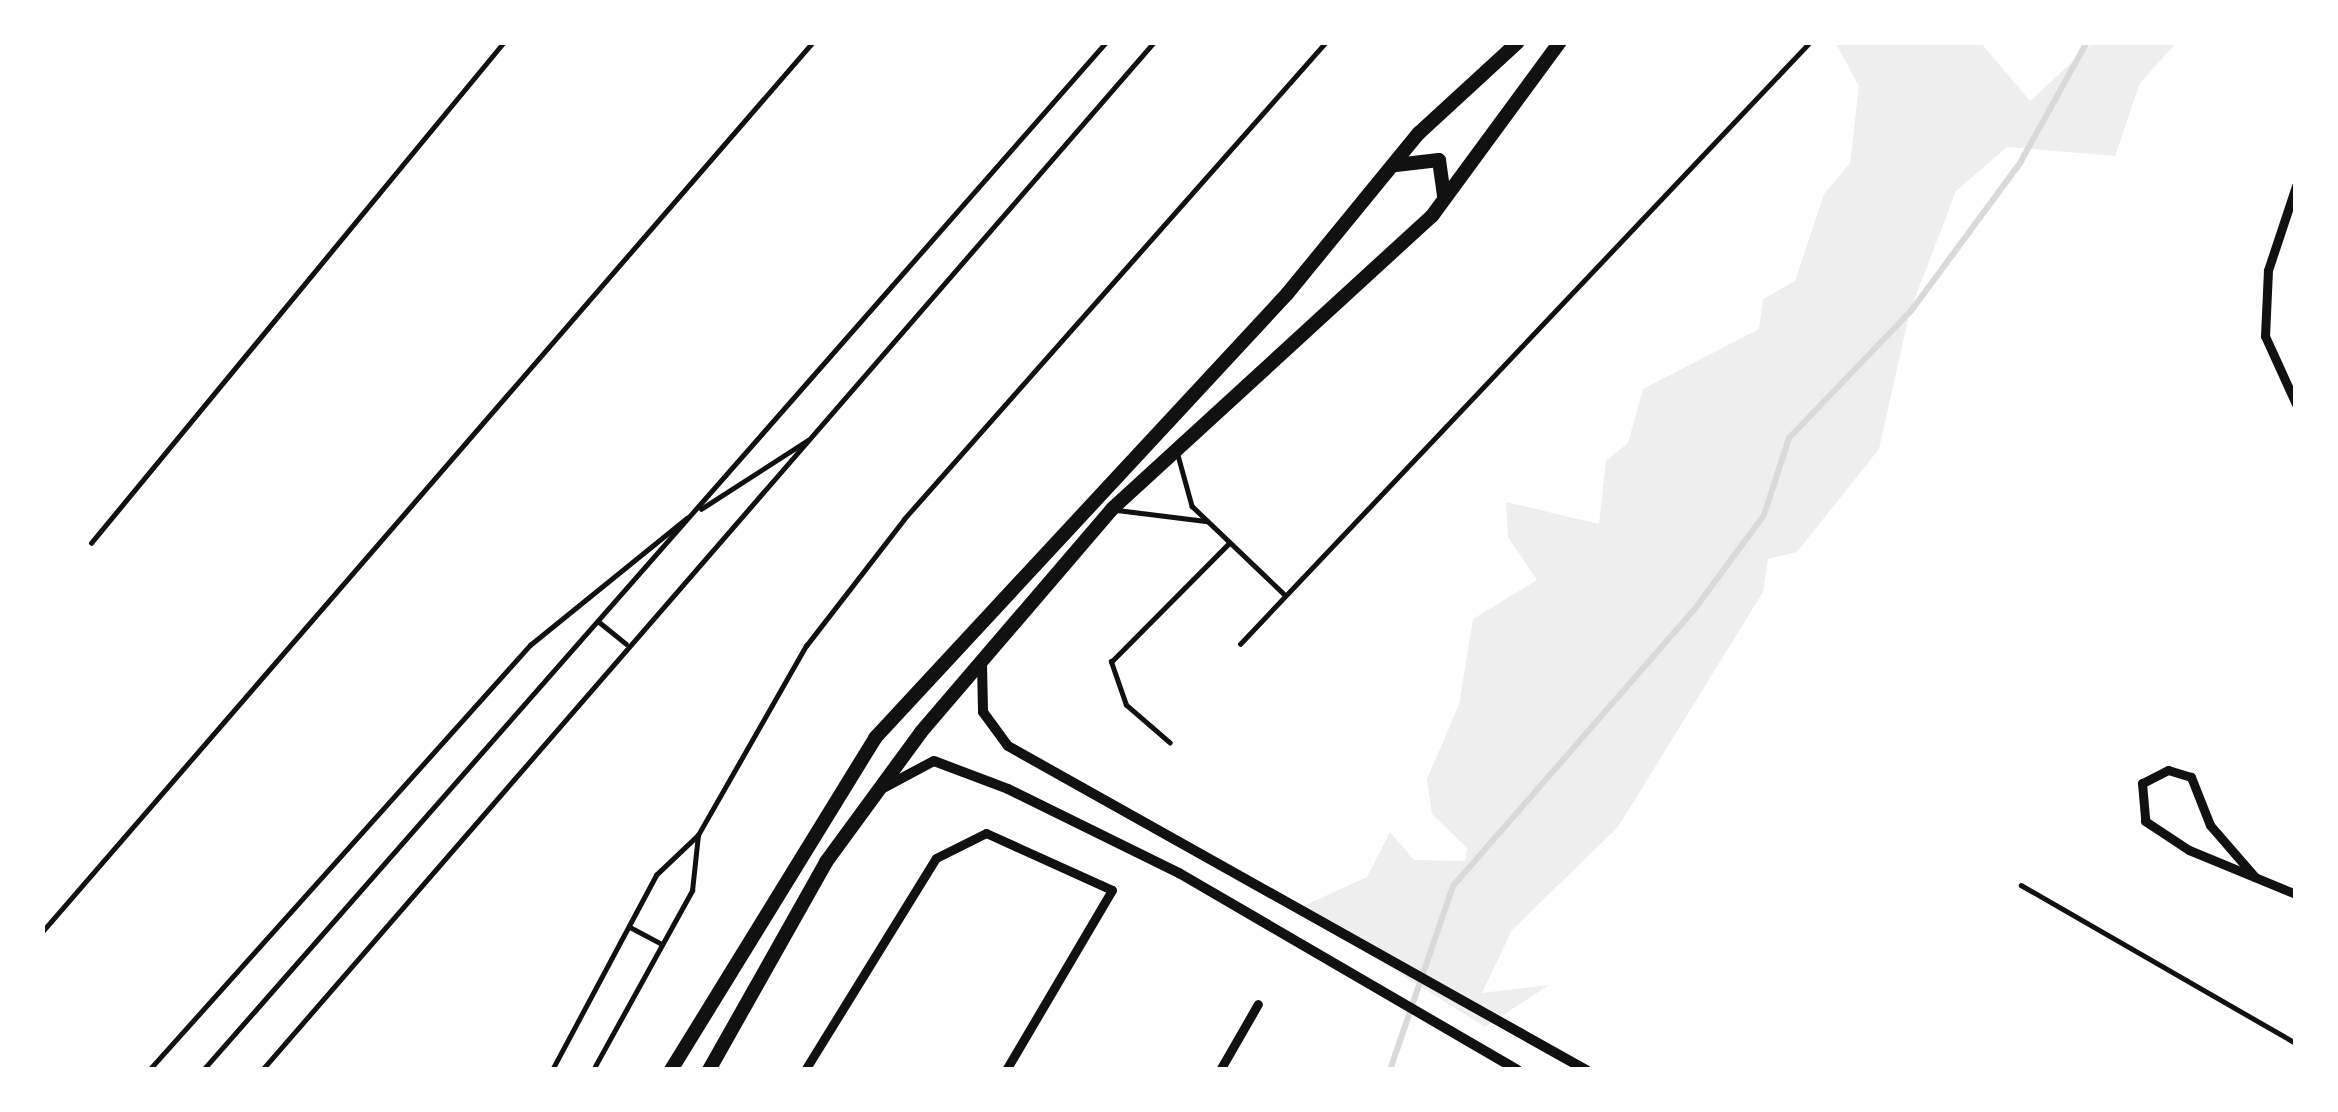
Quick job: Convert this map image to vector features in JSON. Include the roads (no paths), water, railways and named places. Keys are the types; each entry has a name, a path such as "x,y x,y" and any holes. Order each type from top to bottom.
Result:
{"main road":[{"path":"671,1070 875,738 1287,294 1384,173 1518,42"},
{"path":"709,1070 869,796 1112,509 1432,217 1560,42"},
{"path":"1384,173 1416,156 1443,163 1446,190 1432,217"}],"street":[{"path":"2296,186 2268,270 2265,336 2296,404"},
{"path":"982,663 983,712 1008,746 1397,958 1586,1070"},
{"path":"869,796 921,764 957,766 1179,873 1517,1070"},
{"path":"2255,877 2210,825 2191,776 2168,770 2142,783 2145,821 2255,877 2296,894"},
{"path":"805,1070 936,858 960,841 986,833 1112,890 1098,921 1006,1070"},
{"path":"1220,1070 1258,1004"}],"lane":[{"path":"91,543 505,42"},
{"path":"42,932 813,42"},
{"path":"203,1070 1106,42"},
{"path":"262,1070 626,644 818,434 1154,42"},
{"path":"552,1070 656,875 698,835 806,646 904,519 1326,42"},
{"path":"1240,644 1283,593 1810,42"},
{"path":"149,1070 530,645 694,513 818,434"},
{"path":"1178,444 1178,475 1208,521 1283,593"},
{"path":"1112,509 1208,521"},
{"path":"1170,743 1126,705 1111,662 1229,543"},
{"path":"598,621 626,644"},
{"path":"593,1070 692,891 698,835"},
{"path":"2021,885 2296,1043"},
{"path":"628,926 662,944"}],"waterway":[{"path":"1390,1070 1453,886 1694,610 1764,515 1789,438 1911,311 2020,163 2087,42"}]}
